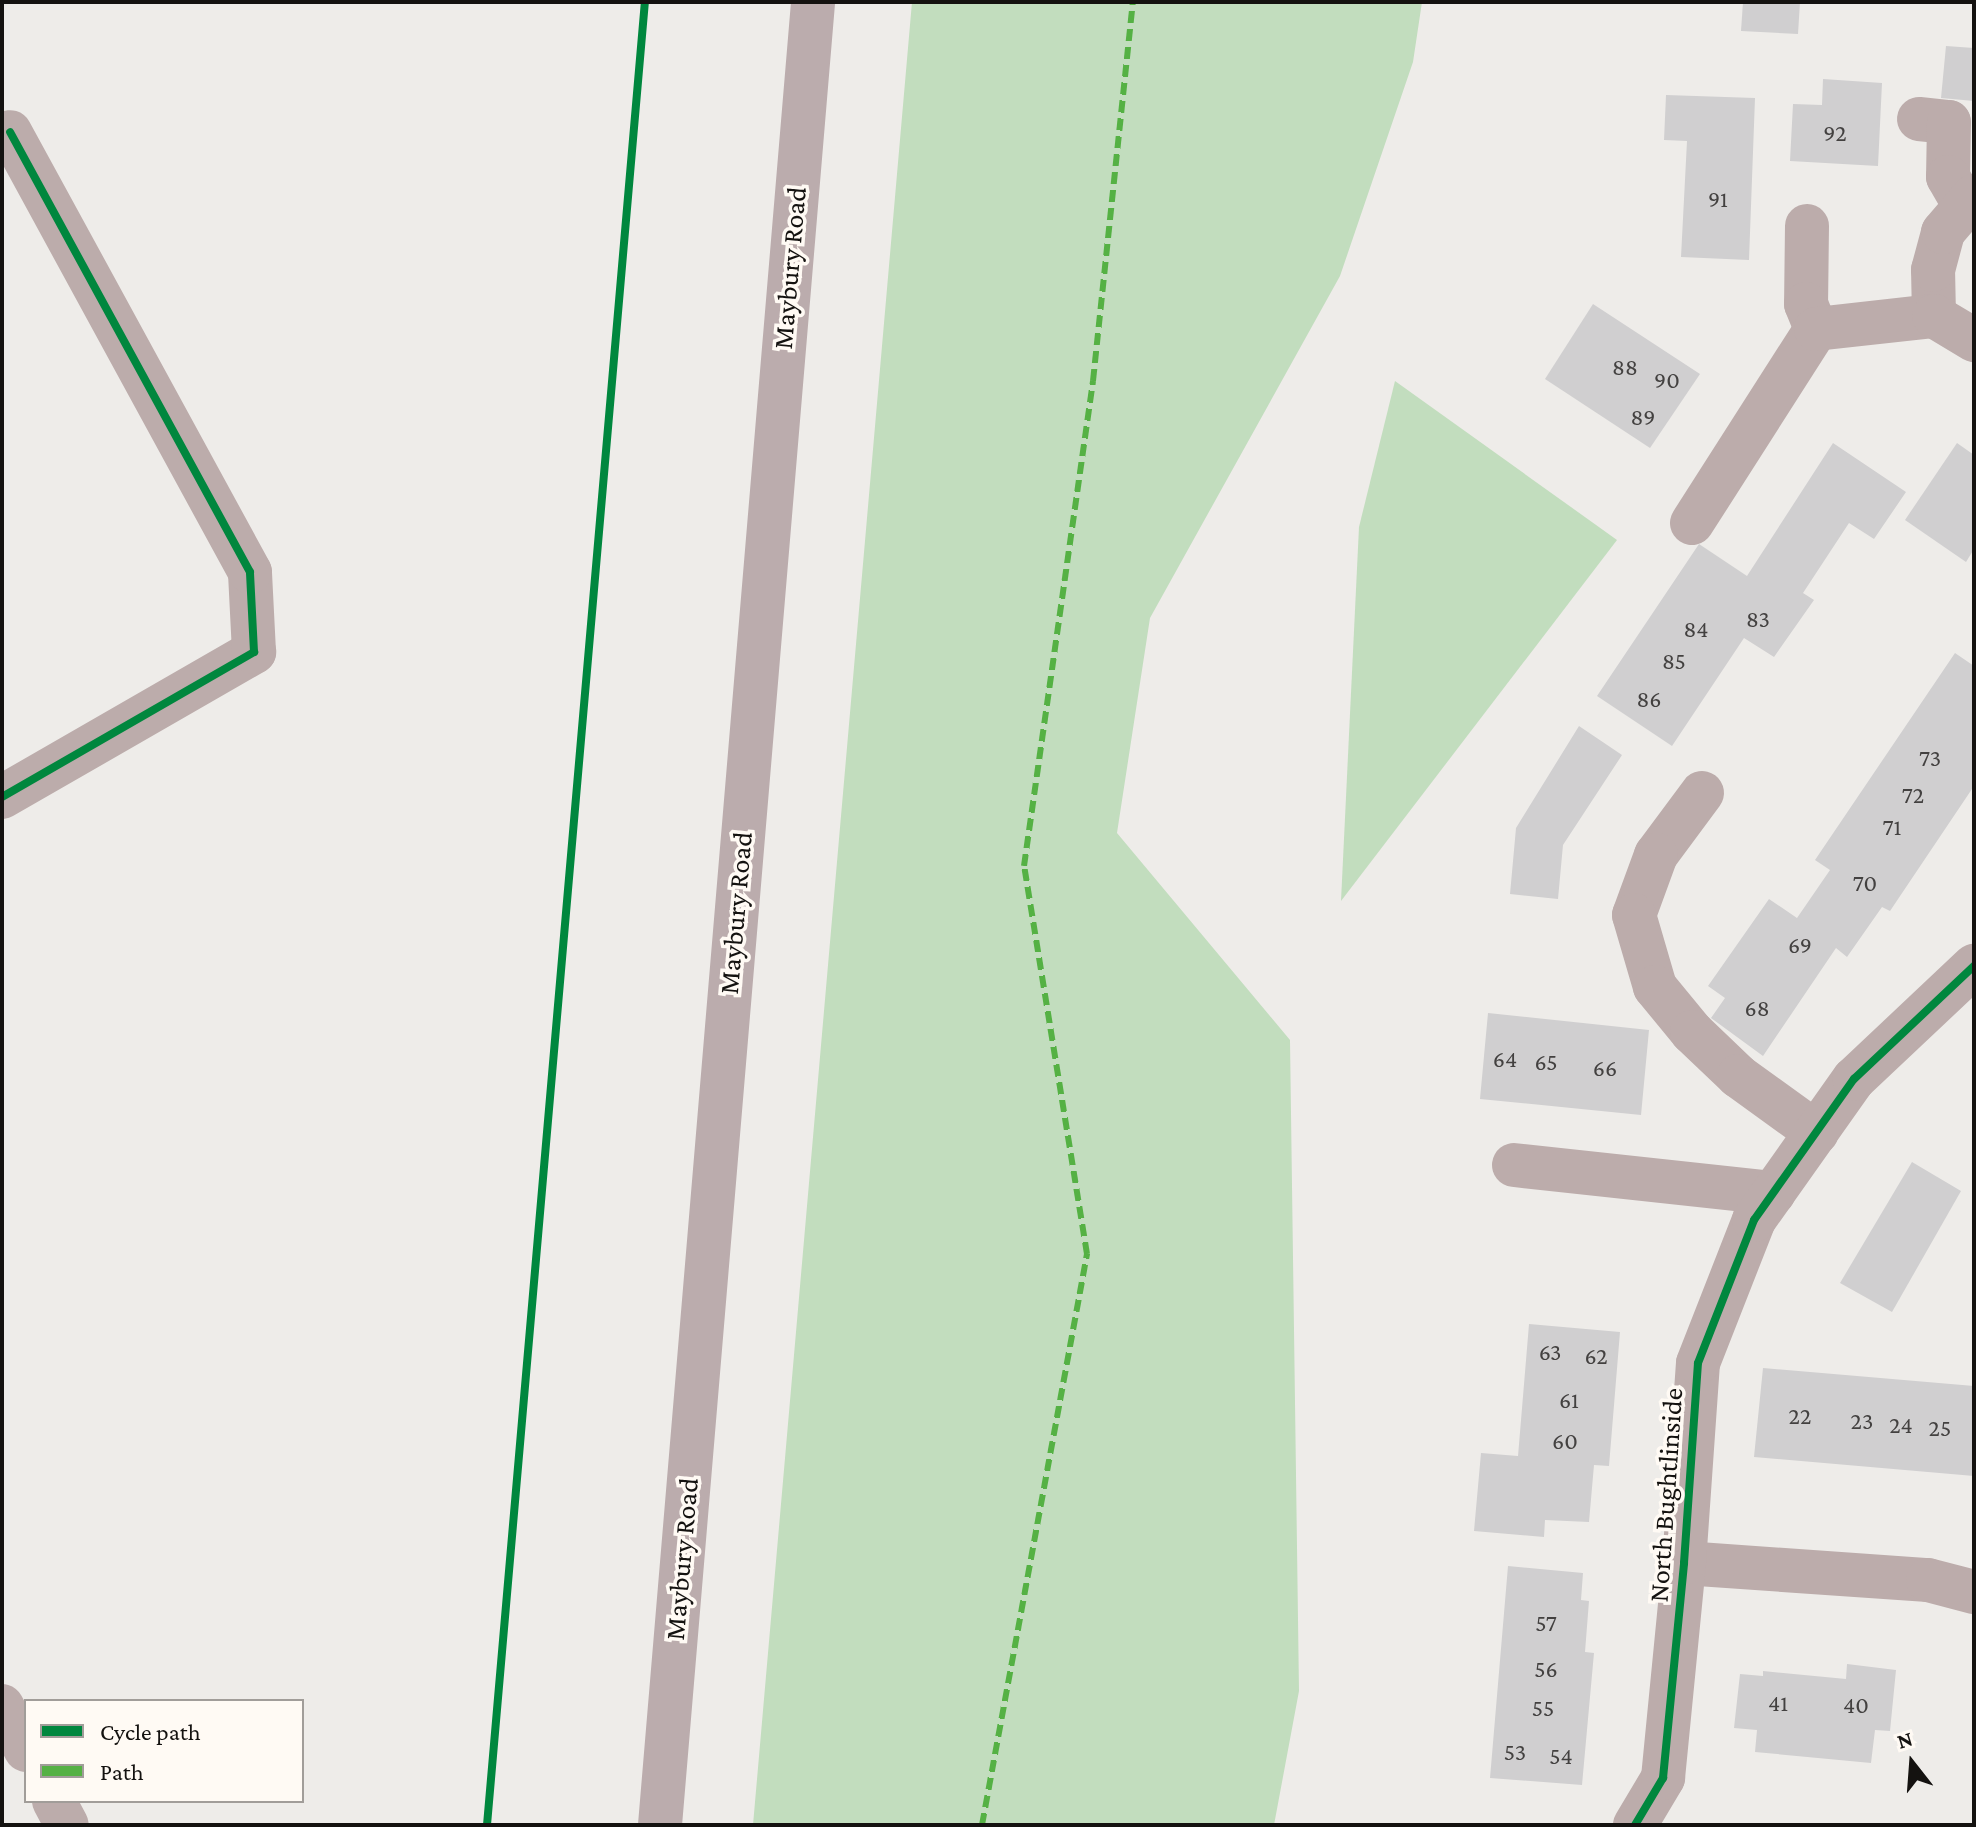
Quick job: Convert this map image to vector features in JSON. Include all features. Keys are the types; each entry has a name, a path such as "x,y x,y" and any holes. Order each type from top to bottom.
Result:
{"main road":[{"name":"Maybury Road","path":"660,1825 813,2"}],"street":[{"path":"1919,119 1949,122 1948,177 1969,200 1943,232 1933,270 1934,316"},
{"path":"2,797 254,652 250,572 10,132"},
{"path":"1807,226 1806,304 1816,329"},
{"path":"1816,329 1934,316 1974,340"},
{"path":"1692,523 1816,329"},
{"path":"1702,793 1656,855 1634,915 1655,987 1692,1032 1738,1076 1817,1133"},
{"name":"North Bughtlinside","path":"1635,1825 1663,1778 1684,1563 1698,1363 1754,1220 1854,1079 1974,966"},
{"path":"1514,1165 1773,1193"},
{"name":"North Bughtlinside","path":"1684,1563 1928,1580 1974,1592"},
{"path":"2,1706 24,1746"},
{"path":"55,1803 67,1825"}],"green space":[{"path":"912,2 1422,2 1413,62 1340,276 1150,618 1117,833 1290,1040 1299,1691 1274,1825 753,1825"},
{"path":"1395,381 1617,540 1341,901 1359,527"}],"building":[{"path":"1743,2 1800,2 1798,34 1741,31"},
{"path":"1946,46 1974,48 1974,101 1941,98"},
{"path":"1823,79 1882,83 1878,166 1790,161 1793,104 1822,105"},
{"path":"1666,95 1755,98 1749,260 1681,257 1687,141 1664,140"},
{"path":"1593,304 1700,374 1650,448 1545,379"},
{"path":"1833,443 1906,492 1874,539 1849,523 1803,593 1814,600 1774,657 1744,638 1672,746 1597,696 1699,544 1747,576"},
{"path":"1957,443 1974,455 1974,549 1966,562 1905,520"},
{"path":"1955,653 1974,666 1974,786 1890,911 1882,907 1847,957 1836,948 1763,1056 1711,1018 1725,998 1708,986 1769,899 1797,918 1830,870 1815,860"},
{"path":"1579,726 1622,755 1563,845 1558,899 1510,894 1516,828"},
{"path":"1488,1013 1649,1030 1641,1115 1480,1099"},
{"path":"1912,1162 1961,1191 1892,1312 1840,1283"},
{"path":"1529,1324 1620,1332 1609,1466 1594,1465 1589,1522 1545,1520 1544,1537 1474,1531 1481,1453 1518,1456"},
{"path":"1763,1368 1974,1386 1974,1476 1754,1457"},
{"path":"1508,1566 1583,1573 1581,1600 1589,1601 1585,1652 1594,1653 1582,1785 1490,1778"},
{"path":"1847,1664 1896,1670 1890,1731 1875,1730 1871,1763 1755,1752 1757,1730 1734,1728 1740,1674 1763,1676 1763,1671 1846,1679"}],"marked path":[{"path":"982,1825 1087,1254 1024,866 1093,381 1133,2"}],"cycle path":[{"path":"487,1825 645,2"},
{"path":"2,797 254,652 250,572 10,132"},
{"path":"1635,1825 1663,1778 1684,1563 1698,1363 1754,1220 1854,1079 1974,966"}]}
